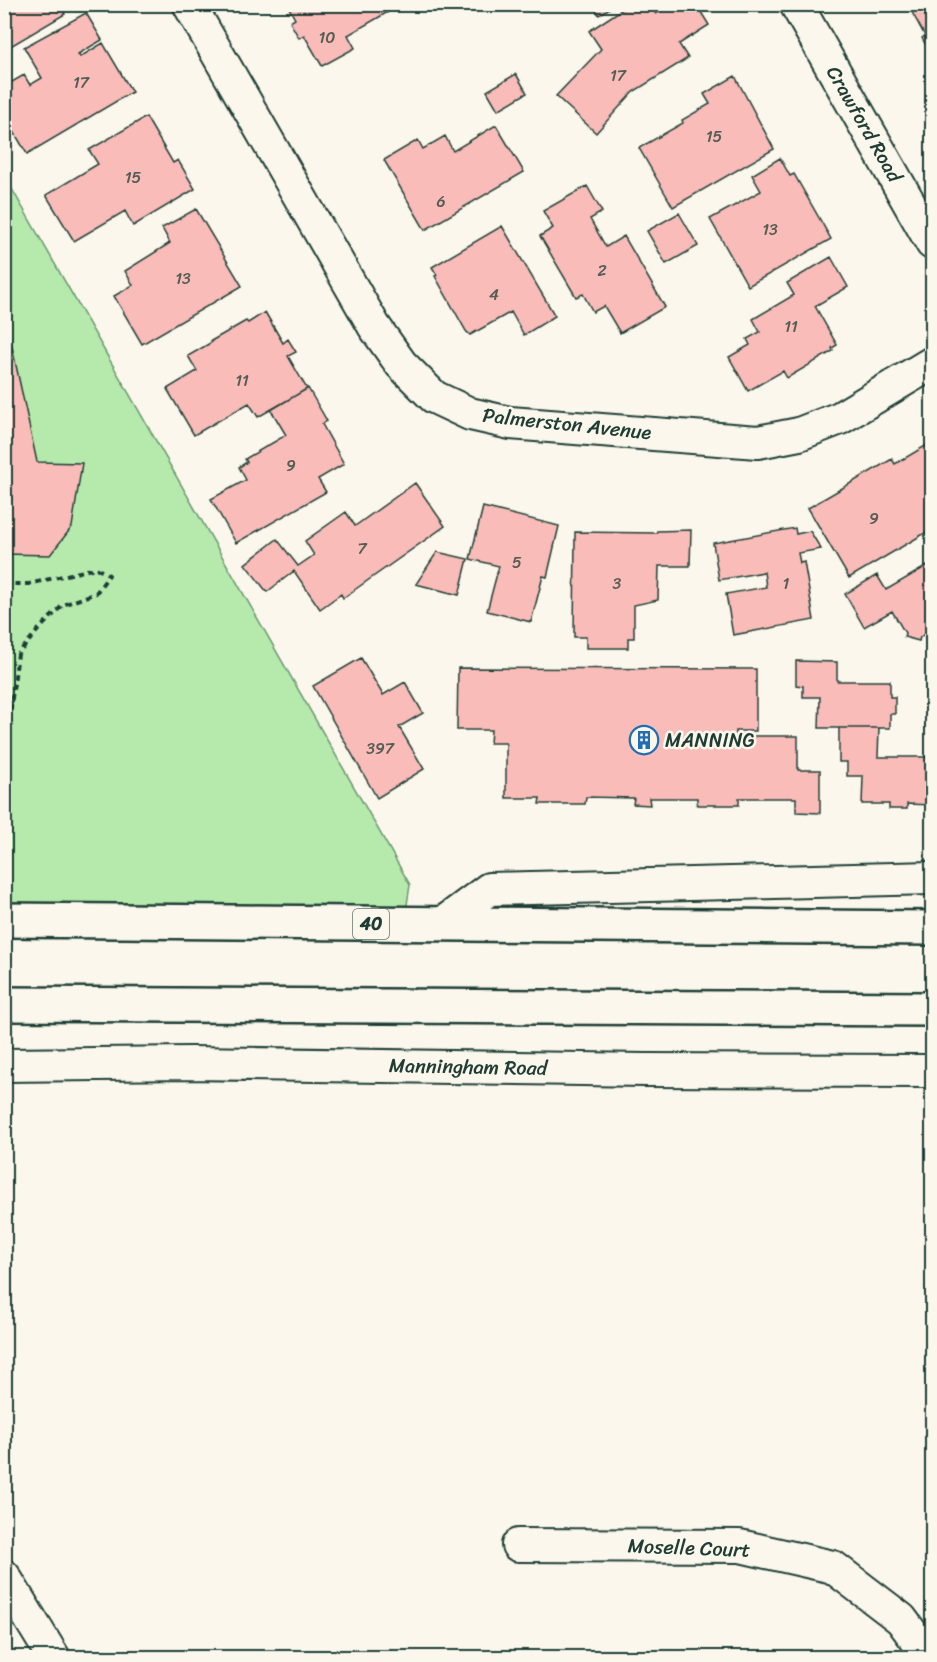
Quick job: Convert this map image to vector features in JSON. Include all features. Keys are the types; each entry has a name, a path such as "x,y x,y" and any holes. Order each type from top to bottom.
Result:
{"main road":[{"name":"40","path":"4,921 933,928"},
{"path":"4,1004 933,1008"}],"street":[{"name":"Palmerston Avenue","path":"189,4 374,326 401,364 434,397 470,414 510,423 758,442 799,434 840,418 933,363"},
{"name":"Crawford Road","path":"795,4 933,243"},
{"path":"442,924 489,889 933,878"},
{"name":"Manningham Road","path":"4,1065 190,1063 645,1070 933,1071"},
{"name":"Moselle Court","path":"518,1545 740,1546 833,1567 901,1619 930,1658"},
{"path":"4,1576 54,1658"}],"path":[{"path":"4,584 28,584 96,568 109,575 96,593 63,605 18,654 11,705 4,726"}],"green space":[{"path":"4,175 410,885 404,924 5,924"}],"building":[{"path":"4,4 59,4 65,14 4,50"},
{"path":"287,4 402,4 348,35 355,48 322,66 304,35 299,38 290,22 295,19"},
{"path":"593,4 616,4 599,15"},
{"path":"630,4 650,4 656,14 671,4 696,4 709,25 679,44 688,58 633,92 596,133 556,96 601,49 589,31"},
{"path":"932,4 932,56 922,38 925,36 908,5"},
{"path":"86,13 102,40 78,54 80,57 103,43 132,92 27,154 4,115 4,100 11,96 5,86 24,75 30,85 42,78 24,47"},
{"path":"516,74 527,93 498,110 487,91"},
{"path":"735,76 774,149 673,207 639,148 683,123 682,120 710,104 704,94"},
{"path":"146,117 173,163 178,160 195,189 133,226 125,211 74,241 46,195 98,164 89,150"},
{"path":"496,125 524,172 425,230 384,160 418,140 423,149 445,136 453,151"},
{"path":"780,158 790,176 794,174 831,239 748,286 710,219 761,191 752,175"},
{"path":"587,186 602,212 590,219 606,247 624,236 665,307 620,333 604,306 593,312 583,294 576,297 540,236 553,228 543,211"},
{"path":"196,209 242,286 142,344 114,296 133,285 125,271 170,243 162,228"},
{"path":"679,213 698,246 666,264 647,231"},
{"path":"502,226 555,316 524,335 511,312 470,335 432,267"},
{"path":"831,257 848,287 815,306 837,345 832,348 833,351 787,378 783,371 748,391 729,357 750,345 747,339 760,332 753,319 794,295 787,283"},
{"path":"4,310 37,462 82,463 72,527 50,555 4,554"},
{"path":"265,312 283,343 288,339 296,352 288,356 307,389 258,417 249,403 194,435 167,389 197,371 188,356"},
{"path":"308,388 327,421 322,424 344,464 318,479 326,492 236,543 211,499 246,480 239,467 247,462 245,459 286,435 271,410"},
{"path":"932,442 932,529 849,578 808,508 892,459 895,464"},
{"path":"415,483 445,526 343,598 341,594 320,609 294,571 267,592 245,564 277,539 298,566 314,555 305,541 346,512 355,526"},
{"path":"483,507 559,526 547,577 543,576 531,622 487,611 499,566 470,559"},
{"path":"795,528 796,534 810,531 821,549 798,553 800,563 804,562 814,620 733,635 726,594 766,587 764,572 719,580 713,543"},
{"path":"691,530 690,566 659,566 658,600 634,605 634,638 628,638 628,648 586,648 586,637 574,637 575,532 656,533 657,531"},
{"path":"437,552 468,559 459,595 416,584"},
{"path":"932,563 932,630 920,637 919,641 904,637 905,633 892,611 864,627 845,594 877,575 886,590"},
{"path":"361,658 383,695 405,682 423,713 399,727 424,769 377,798 313,686"},
{"path":"796,661 837,662 837,681 890,681 890,697 895,697 895,714 890,714 890,728 819,728 820,697 803,697 803,686 796,685"},
{"name":"MANNING","path":"458,668 756,669 756,731 736,731 736,736 798,736 798,770 820,770 820,813 796,812 796,798 739,798 739,805 697,805 697,798 649,798 650,805 633,804 634,798 586,797 585,804 539,804 540,798 506,798 506,743 490,743 491,730 457,730"},
{"path":"839,728 879,728 878,757 932,757 932,805 907,804 907,809 889,809 889,804 862,804 863,776 847,776 847,762 839,762"}],"place":[{"name":"MANNING","path":"644,740"}]}
